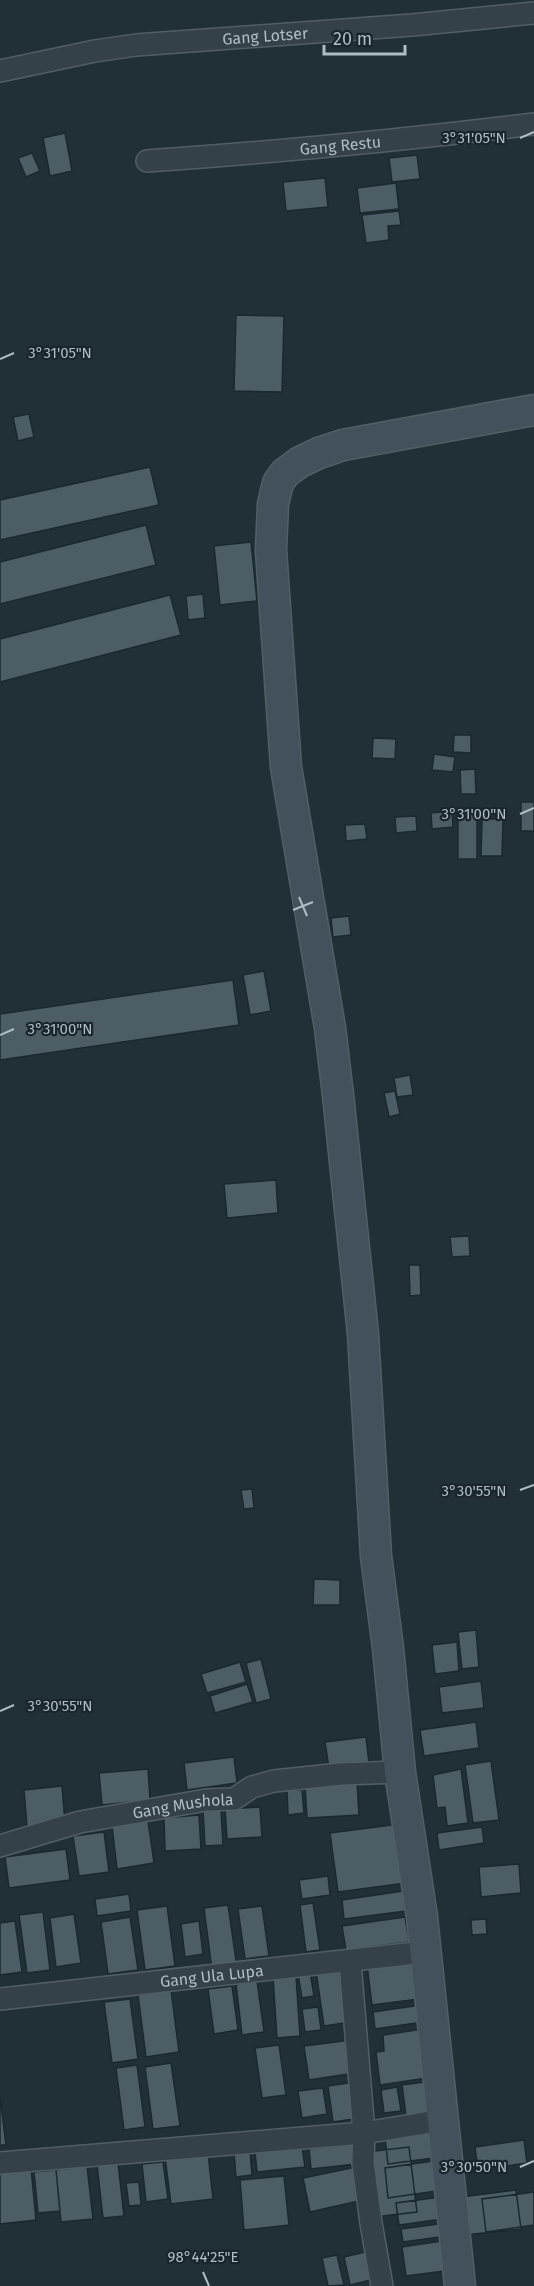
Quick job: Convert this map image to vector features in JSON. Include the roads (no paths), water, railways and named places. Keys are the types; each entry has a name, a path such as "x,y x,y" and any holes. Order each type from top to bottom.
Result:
{"main road":[{"path":"460,2286 422,1917 400,1772 376,1556 363,1335 330,1028 286,767 271,550 273,504 278,483 285,473 300,462 318,453 353,443 534,410"}],"street":[{"name":"Gang Lotser","path":"0,71 95,51 136,45 412,25 534,13"},
{"name":"Gang Restu","path":"147,160 257,154 410,140 534,124"},
{"name":"Gang Mushola","path":"0,1846 80,1822 195,1802 234,1799 252,1787 274,1781 341,1774 400,1772"},
{"name":"Gang Ula Lupa","path":"0,2000 425,1952"},
{"path":"350,1962 364,2133 364,2173 382,2286"},
{"path":"0,2163 364,2133 443,2120"}]}
